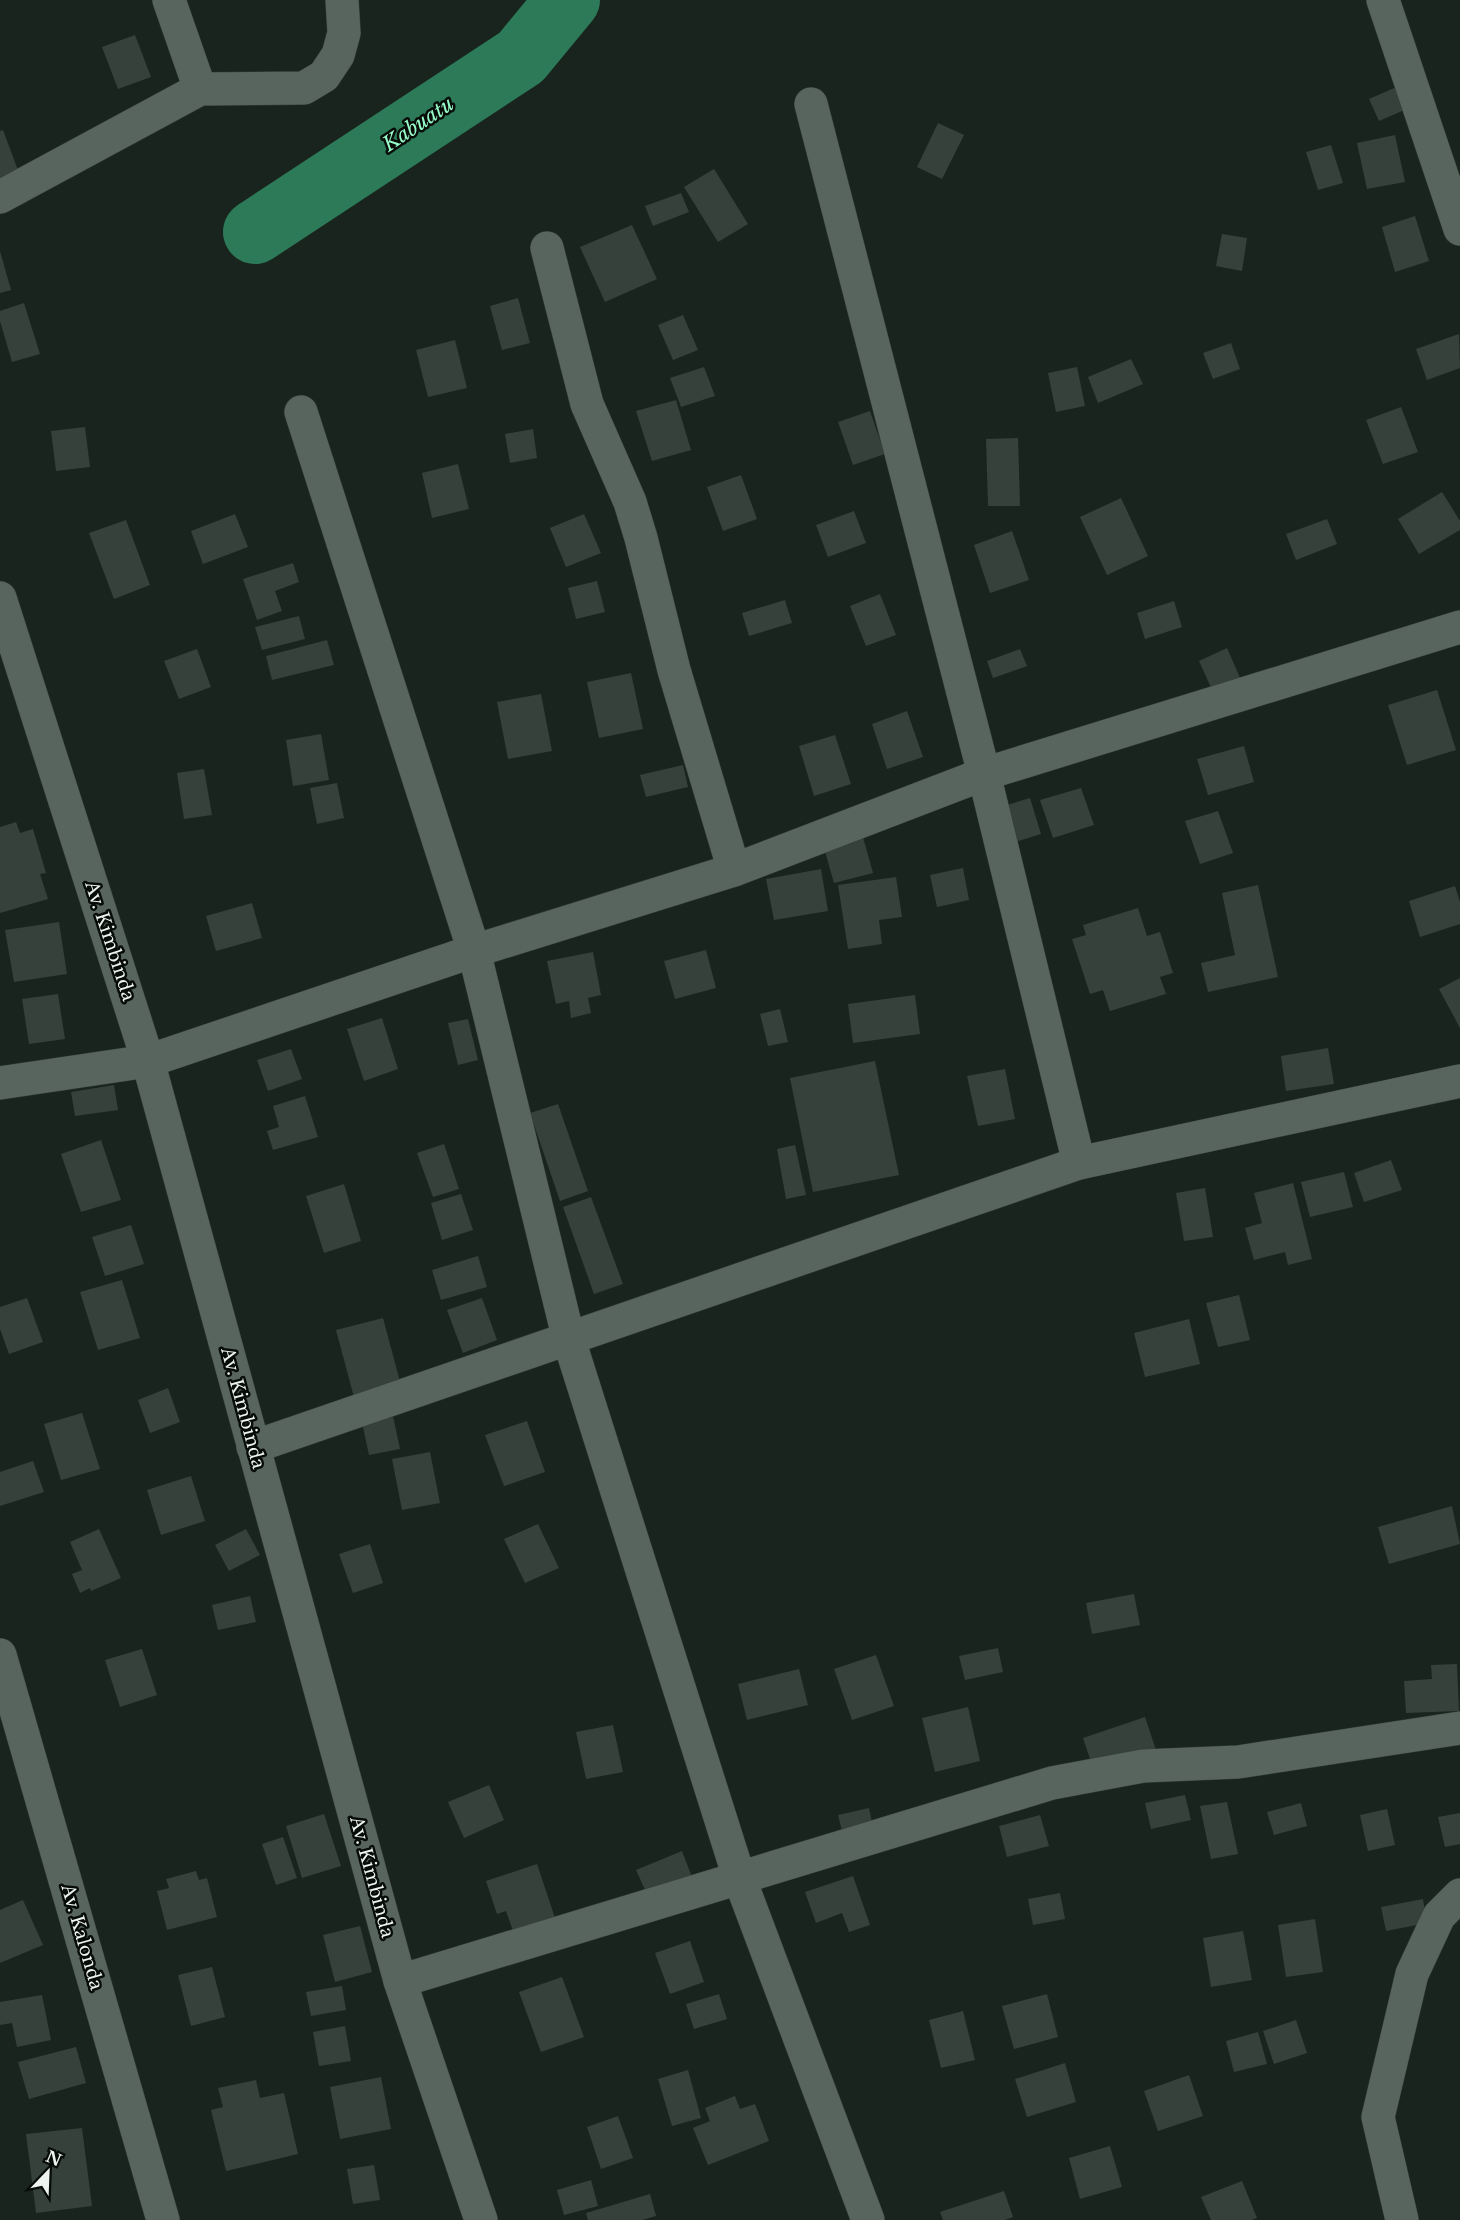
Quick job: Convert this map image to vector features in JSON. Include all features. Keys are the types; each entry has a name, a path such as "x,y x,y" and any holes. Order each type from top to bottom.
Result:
{"street":[{"path":"170,0 200,89"},
{"path":"0,197 200,89 304,88 324,76 338,55 344,33 342,0"},
{"path":"1383,0 1457,212"},
{"path":"811,104 984,774 1079,1163"},
{"path":"547,248 587,404 630,502 674,670 734,870"},
{"path":"301,412 474,951 569,1340 739,1877 867,2220"},
{"name":"Av. Kimbinda","path":"0,598 148,1061 400,1981 481,2220"},
{"path":"0,1083 148,1061 474,951 734,870 984,774 1460,627"},
{"path":"253,1448 1079,1163 1460,1081"},
{"name":"Av. Kalonda","path":"0,1655 163,2220"},
{"path":"400,1981 1052,1783 1143,1766 1238,1762 1460,1728"},
{"path":"1402,2220 1378,2117 1412,1974 1439,1916 1460,1895"}],"building":[{"path":"135,35 151,77 118,89 102,47"},
{"path":"1399,86 1409,108 1379,121 1369,99"},
{"path":"938,123 964,135 942,179 917,167"},
{"path":"3,130 19,173 0,180 0,131"},
{"path":"1395,135 1405,182 1367,189 1357,143"},
{"path":"1331,145 1343,183 1318,190 1306,152"},
{"path":"714,169 748,224 718,242 684,187"},
{"path":"681,193 689,212 653,226 645,206"},
{"path":"1415,216 1429,261 1395,272 1382,227"},
{"path":"632,225 657,279 605,302 580,247"},
{"path":"1222,234 1247,238 1242,271 1216,266"},
{"path":"0,251 11,290 0,293"},
{"path":"518,298 530,343 502,350 490,306"},
{"path":"24,303 40,354 12,362 0,321 0,311"},
{"path":"683,315 698,350 673,360 658,325"},
{"path":"1459,334 1460,368 1427,380 1416,349"},
{"path":"455,340 467,388 428,397 416,350"},
{"path":"1231,343 1240,369 1213,379 1203,353"},
{"path":"1131,359 1143,384 1098,403 1088,377"},
{"path":"704,367 715,396 681,407 670,378"},
{"path":"1077,367 1085,406 1056,412 1048,373"},
{"path":"676,400 691,450 652,461 636,411"},
{"path":"1401,407 1418,452 1383,464 1366,420"},
{"path":"870,411 885,454 853,465 838,422"},
{"path":"85,427 90,467 56,471 51,431"},
{"path":"533,429 537,458 510,463 505,434"},
{"path":"1018,438 1020,506 988,506 986,439"},
{"path":"458,464 469,509 432,518 422,473"},
{"path":"741,475 757,519 723,531 707,487"},
{"path":"1442,492 1460,521 1460,530 1419,554 1398,519"},
{"path":"1121,498 1148,556 1107,575 1080,517"},
{"path":"854,511 866,543 828,557 816,525"},
{"path":"235,514 248,547 203,564 191,531"},
{"path":"584,514 601,553 566,567 550,528"},
{"path":"1327,519 1337,544 1296,560 1286,534"},
{"path":"126,520 150,585 114,599 89,533"},
{"path":"1012,531 1029,580 990,593 974,545"},
{"path":"293,563 299,582 275,591 282,611 257,620 243,579"},
{"path":"597,581 605,612 576,619 568,588"},
{"path":"880,594 896,635 866,646 850,606"},
{"path":"785,600 792,623 749,636 742,613"},
{"path":"1174,601 1182,627 1145,639 1137,613"},
{"path":"299,616 305,639 262,650 255,627"},
{"path":"327,640 334,665 272,680 266,656"},
{"path":"1227,648 1241,680 1213,692 1199,661"},
{"path":"197,649 211,687 179,699 164,661"},
{"path":"1020,649 1027,666 993,678 987,661"},
{"path":"631,673 643,729 599,738 587,682"},
{"path":"1437,690 1456,750 1407,765 1388,705"},
{"path":"541,694 552,751 508,759 497,702"},
{"path":"907,711 923,757 887,769 872,724"},
{"path":"321,734 329,780 293,786 286,740"},
{"path":"835,735 851,784 814,796 799,746"},
{"path":"1244,746 1254,782 1208,795 1197,759"},
{"path":"683,765 688,787 646,797 640,775"},
{"path":"204,769 212,815 184,819 177,773"},
{"path":"337,783 344,818 317,824 310,788"},
{"path":"1081,788 1094,825 1053,838 1040,800"},
{"path":"1030,798 1041,834 1015,842 1004,806"},
{"path":"1218,811 1233,853 1200,864 1185,821"},
{"path":"16,822 20,833 33,829 46,873 40,874 48,899 0,913 0,827"},
{"path":"863,837 873,873 834,883 824,848"},
{"path":"963,868 969,900 937,907 930,875"},
{"path":"821,869 828,911 774,920 766,879"},
{"path":"896,877 902,917 879,920 882,944 848,949 838,885"},
{"path":"1258,885 1278,977 1208,992 1201,963 1235,955 1222,893"},
{"path":"1455,886 1460,902 1460,924 1420,937 1409,901"},
{"path":"252,903 262,938 216,951 206,916"},
{"path":"1138,908 1147,936 1160,932 1173,973 1160,977 1166,994 1110,1011 1103,990 1090,994 1072,939 1086,935 1083,925"},
{"path":"59,922 67,974 14,982 5,930"},
{"path":"706,950 716,988 675,999 664,961"},
{"path":"593,952 601,995 588,998 591,1013 571,1018 569,1001 556,1004 547,961"},
{"path":"1460,978 1460,1028 1439,989"},
{"path":"58,994 65,1039 29,1044 22,999"},
{"path":"915,995 920,1034 853,1043 848,1004"},
{"path":"780,1009 788,1042 768,1046 760,1014"},
{"path":"382,1018 398,1069 364,1081 347,1029"},
{"path":"468,1019 478,1060 458,1065 448,1023"},
{"path":"1328,1048 1334,1084 1286,1091 1281,1056"},
{"path":"291,1049 302,1079 268,1091 257,1060"},
{"path":"875,1061 899,1175 813,1192 790,1078"},
{"path":"1005,1069 1015,1119 978,1126 967,1076"},
{"path":"114,1085 118,1110 75,1116 71,1092"},
{"path":"305,1096 318,1137 273,1150 267,1131 279,1127 273,1106"},
{"path":"558,1104 588,1191 560,1201 530,1113"},
{"path":"101,1140 121,1200 81,1212 61,1154"},
{"path":"444,1144 459,1189 433,1197 417,1153"},
{"path":"795,1145 806,1195 786,1199 777,1149"},
{"path":"1391,1160 1402,1190 1364,1202 1354,1173"},
{"path":"1344,1172 1353,1207 1310,1217 1301,1182"},
{"path":"1293,1183 1312,1259 1288,1265 1285,1252 1254,1260 1245,1228 1262,1223 1254,1193"},
{"path":"344,1184 361,1241 324,1253 306,1196"},
{"path":"1205,1188 1213,1237 1184,1241 1176,1193"},
{"path":"461,1194 473,1230 442,1240 431,1203"},
{"path":"591,1197 623,1284 594,1294 563,1207"},
{"path":"131,1225 144,1264 105,1276 92,1237"},
{"path":"478,1256 487,1287 441,1300 432,1270"},
{"path":"122,1280 140,1338 98,1350 80,1292"},
{"path":"1239,1295 1250,1340 1218,1347 1206,1303"},
{"path":"27,1298 43,1342 9,1354 0,1329 0,1307"},
{"path":"482,1298 497,1340 463,1353 447,1310"},
{"path":"383,1318 402,1389 355,1401 336,1330"},
{"path":"1189,1319 1200,1364 1145,1377 1134,1333"},
{"path":"168,1388 180,1422 150,1433 138,1400"},
{"path":"82,1413 100,1469 61,1480 44,1424"},
{"path":"393,1416 400,1449 369,1455 362,1422"},
{"path":"527,1421 545,1472 504,1486 485,1435"},
{"path":"430,1452 440,1503 402,1510 392,1459"},
{"path":"33,1461 44,1492 0,1506 0,1472"},
{"path":"191,1476 205,1521 161,1535 147,1490"},
{"path":"1452,1506 1460,1544 1389,1564 1378,1527"},
{"path":"538,1524 559,1568 525,1583 504,1539"},
{"path":"99,1529 121,1578 91,1591 90,1588 80,1593 72,1574 82,1570 70,1542"},
{"path":"246,1529 260,1555 229,1571 215,1545"},
{"path":"370,1544 383,1583 353,1593 339,1554"},
{"path":"1134,1594 1140,1625 1092,1634 1086,1603"},
{"path":"250,1596 256,1622 218,1630 212,1605"},
{"path":"998,1648 1003,1672 965,1680 959,1656"},
{"path":"142,1649 157,1695 120,1707 105,1660"},
{"path":"876,1655 894,1706 852,1720 834,1669"},
{"path":"1457,1664 1459,1711 1406,1713 1404,1681 1432,1679 1431,1665"},
{"path":"799,1669 808,1705 747,1720 738,1684"},
{"path":"968,1707 980,1761 935,1772 922,1718"},
{"path":"1145,1717 1156,1750 1094,1771 1083,1738"},
{"path":"613,1725 623,1772 586,1779 576,1732"},
{"path":"489,1785 504,1820 464,1838 448,1802"},
{"path":"1185,1795 1191,1820 1151,1829 1145,1803"},
{"path":"1227,1802 1238,1854 1211,1859 1200,1806"},
{"path":"1301,1803 1307,1826 1274,1835 1267,1812"},
{"path":"869,1808 874,1832 844,1839 838,1815"},
{"path":"1387,1809 1395,1845 1368,1851 1360,1815"},
{"path":"1460,1813 1460,1844 1445,1847 1438,1817"},
{"path":"324,1814 341,1866 302,1878 286,1826"},
{"path":"1040,1815 1049,1846 1007,1857 999,1826"},
{"path":"283,1837 297,1878 276,1885 262,1844"},
{"path":"682,1851 695,1885 651,1903 636,1870"},
{"path":"537,1864 555,1918 513,1931 506,1911 497,1914 486,1881"},
{"path":"196,1871 199,1880 207,1878 217,1917 167,1930 157,1891 169,1888 166,1879"},
{"path":"853,1876 870,1925 849,1932 842,1913 816,1923 805,1892"},
{"path":"1060,1893 1065,1919 1033,1925 1028,1899"},
{"path":"1423,1899 1427,1923 1386,1931 1381,1907"},
{"path":"23,1900 43,1945 0,1963 0,1910"},
{"path":"1315,1919 1323,1972 1286,1977 1278,1925"},
{"path":"360,1926 372,1972 335,1982 323,1935"},
{"path":"1243,1931 1252,1980 1211,1987 1203,1938"},
{"path":"690,1941 704,1982 670,1994 655,1953"},
{"path":"212,1967 225,2017 191,2026 178,1975"},
{"path":"562,1977 584,2037 541,2052 519,1992"},
{"path":"342,1986 346,2010 311,2016 306,1992"},
{"path":"719,1994 727,2019 694,2029 686,2004"},
{"path":"1047,1994 1058,2037 1014,2049 1002,2006"},
{"path":"42,1995 51,2040 17,2047 12,2023 0,2025 0,2002"},
{"path":"963,2011 975,2060 941,2068 929,2020"},
{"path":"1296,2020 1307,2053 1274,2064 1263,2031"},
{"path":"345,2026 351,2061 319,2066 313,2032"},
{"path":"1258,2032 1267,2064 1234,2072 1226,2041"},
{"path":"76,2047 86,2083 29,2099 18,2062"},
{"path":"1065,2063 1076,2102 1027,2117 1015,2079"},
{"path":"688,2070 701,2118 672,2126 658,2079"},
{"path":"1189,2075 1203,2116 1158,2131 1144,2091"},
{"path":"381,2077 391,2129 340,2139 330,2087"},
{"path":"256,2080 260,2098 284,2093 298,2154 226,2171 211,2110 223,2107 218,2088"},
{"path":"735,2096 740,2109 755,2104 769,2141 708,2165 693,2128 710,2121 705,2108"},
{"path":"618,2116 633,2158 601,2169 587,2127"},
{"path":"82,2128 92,2206 36,2213 26,2134"},
{"path":"1110,2146 1122,2187 1080,2199 1069,2158"},
{"path":"374,2165 380,2200 353,2204 347,2169"},
{"path":"591,2180 598,2206 564,2215 557,2190"},
{"path":"1242,2181 1257,2218 1211,2220 1201,2197"},
{"path":"1004,2191 1013,2217 1005,2220 943,2220 940,2212"},
{"path":"650,2194 656,2216 642,2220 588,2220 586,2213"}],"waterway":[{"name":"Kabuatu","path":"255,232 521,57 568,0"}]}
